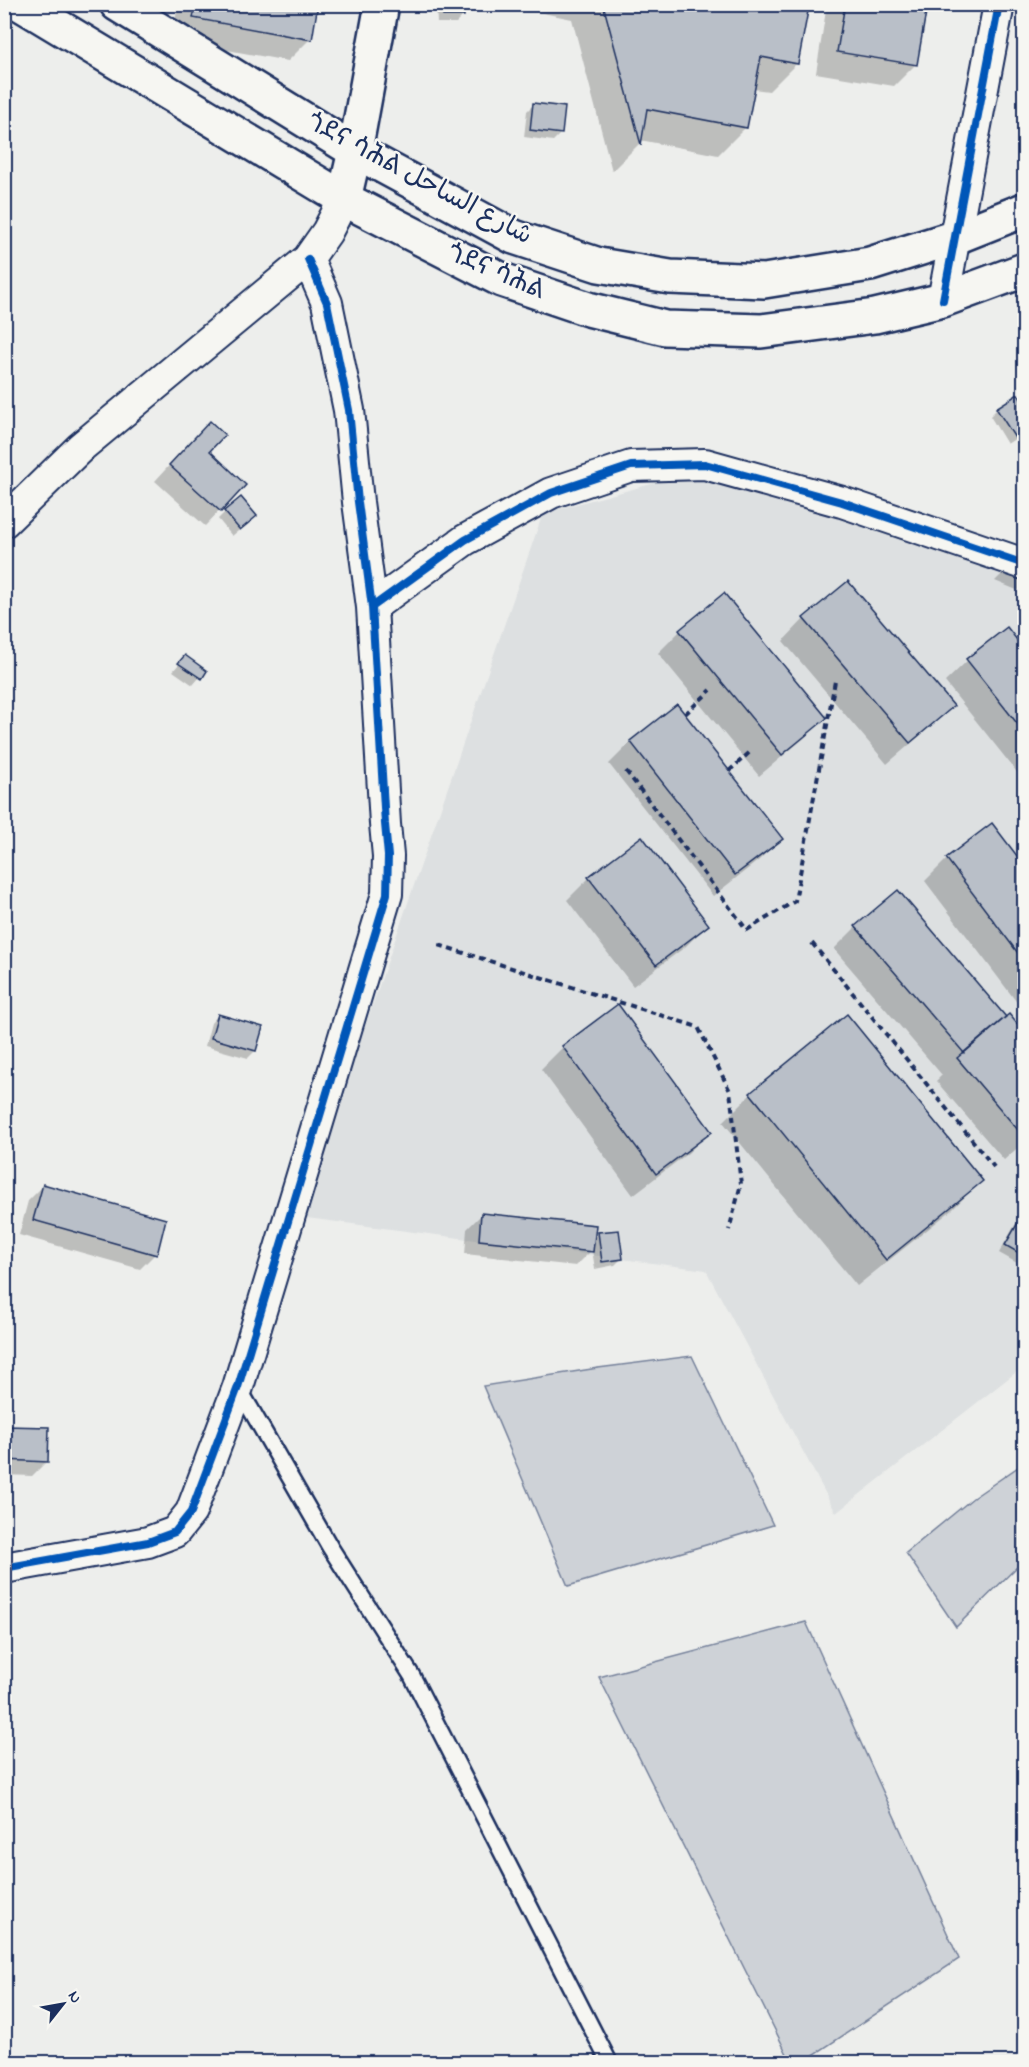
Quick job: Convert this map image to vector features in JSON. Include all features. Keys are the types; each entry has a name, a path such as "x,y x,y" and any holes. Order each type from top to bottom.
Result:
{"main road":[{"name":"ጎደና ሳሕል","path":"21,4 344,199 502,280 588,309 665,328 761,331 874,316 943,300 1024,270"},
{"name":"ጎደና ሳሕል شارع الساحل","path":"117,4 355,151 514,237 599,265 670,277 765,280 870,264 956,237 1024,210"},
{"path":"344,199 382,4"}],"street":[{"path":"943,300 999,4"},
{"path":"4,522 81,447 308,259 327,232 344,199"},
{"path":"4,1568 148,1542 174,1532 191,1512 238,1387 387,894 388,856 384,824 372,607 349,410 327,303 308,259"},
{"path":"372,607 475,535 551,493 631,466 705,464 842,502 1024,564"}],"lane":[{"path":"238,1387 330,1547 412,1676 609,2062"}],"path":[{"path":"626,771 747,930 795,901 835,681"},
{"path":"685,714 711,690"},
{"path":"729,771 750,752"},
{"path":"812,943 994,1167"},
{"path":"439,945 698,1027 730,1091 741,1184 729,1230"}],"shaded area":[{"path":"715,467 1024,568 1024,1366 836,1513 706,1270 299,1217 543,513"},
{"path":"692,1356 773,1525 568,1586 483,1386"},
{"path":"1024,1463 1024,1560 956,1627 906,1553 973,1498"},
{"path":"806,1622 959,1959 803,2062 791,2062 599,1677"}],"building":[{"path":"196,4 318,4 312,40 193,18"},
{"path":"443,4 464,4 464,16 443,16"},
{"path":"603,4 773,4 808,11 798,64 761,57 747,128 647,109 641,145"},
{"path":"845,4 908,4 908,9 926,12 917,65 837,52"},
{"path":"533,103 565,107 562,134 530,130"},
{"path":"1018,394 1024,404 1024,432 1015,438 996,408"},
{"path":"210,421 225,435 210,451 246,485 221,512 169,465"},
{"path":"241,497 257,516 240,530 224,511"},
{"path":"848,581 954,706 910,743 803,618"},
{"path":"724,593 827,718 782,755 679,630"},
{"path":"1007,627 1024,649 1024,732 966,659"},
{"path":"185,655 207,671 202,679 178,663"},
{"path":"677,704 783,839 735,875 630,741"},
{"path":"992,823 1024,865 1024,961 946,858"},
{"path":"642,836 709,925 656,965 588,877"},
{"path":"898,890 1006,1017 964,1053 855,926"},
{"path":"618,1004 712,1132 656,1174 562,1046"},
{"path":"218,1014 263,1027 256,1051 211,1038"},
{"path":"847,1014 983,1181 886,1260 750,1093"},
{"path":"1009,1014 1024,1032 1024,1137 957,1058"},
{"path":"43,1184 166,1219 157,1255 33,1220"},
{"path":"481,1213 596,1225 593,1252 479,1240"},
{"path":"1022,1216 1024,1217 1024,1256 1005,1245"},
{"path":"619,1230 623,1259 602,1262 598,1232"},
{"path":"5,1426 49,1427 48,1462 4,1460"}],"cycle path":[{"path":"943,300 999,4"},
{"path":"4,1568 148,1542 175,1532 191,1512 238,1387 387,894 388,856 372,607 349,410 327,303 308,259"},
{"path":"372,607 465,540 551,493 631,466 705,464 842,502 1024,564"}]}
